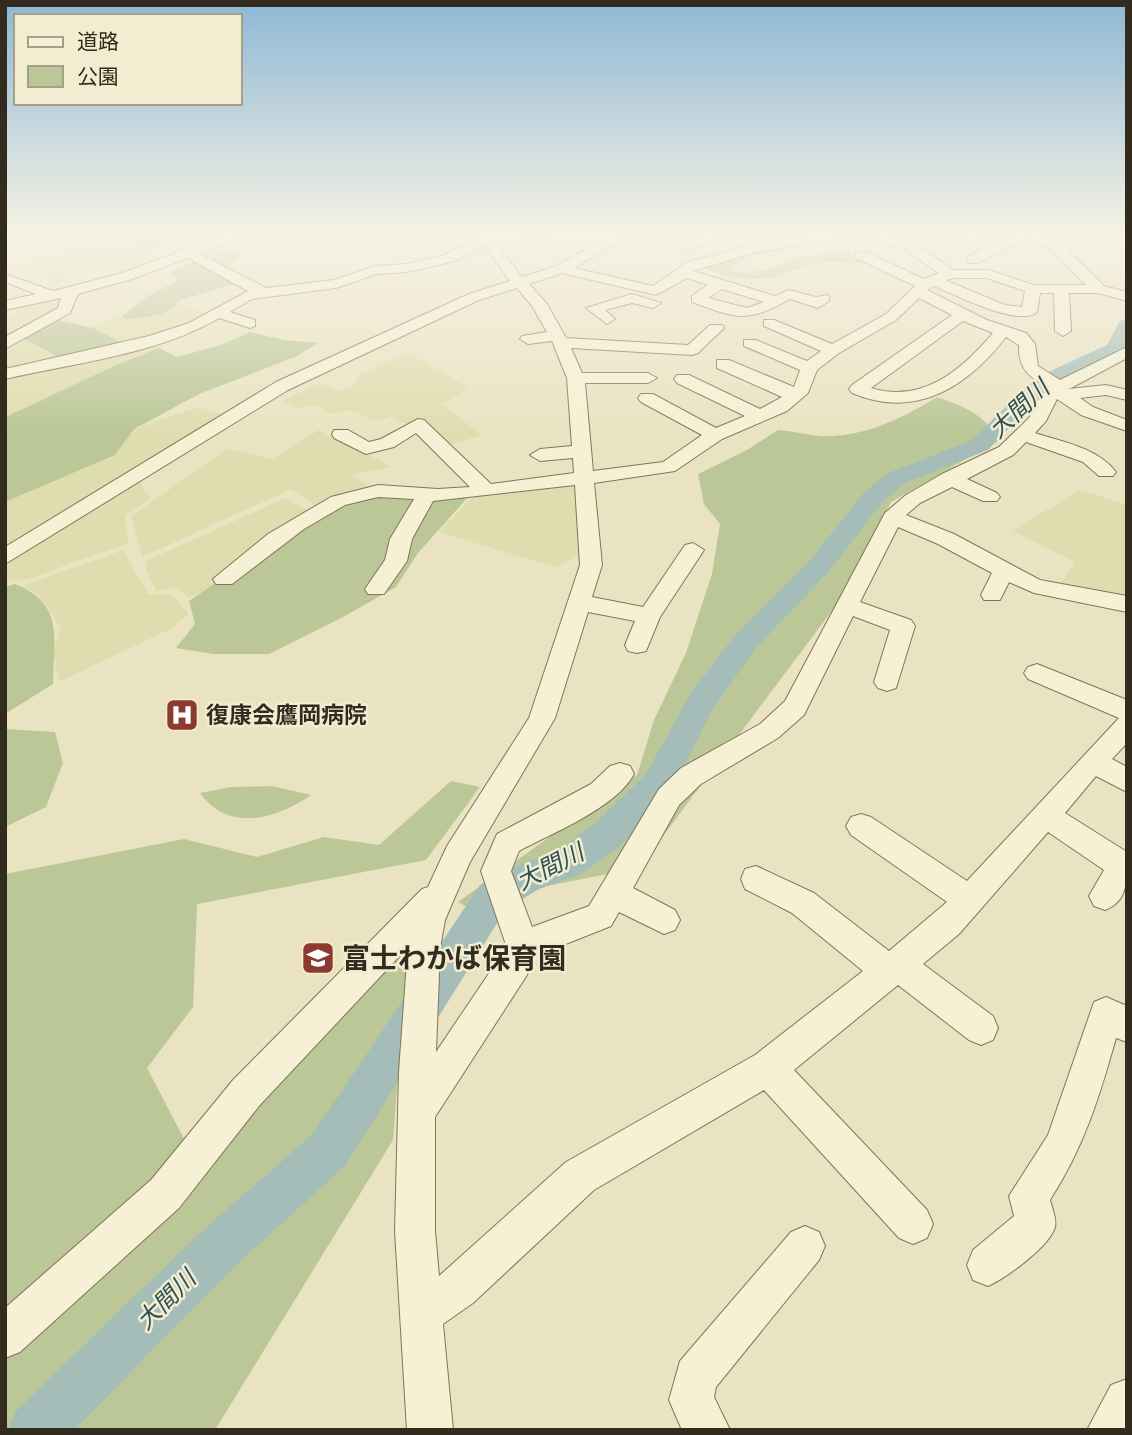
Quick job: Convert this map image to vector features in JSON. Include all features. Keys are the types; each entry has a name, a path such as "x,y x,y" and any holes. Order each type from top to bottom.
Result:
{"street":[{"path":"5,306 39,299"},
{"path":"65,310 68,299"},
{"path":"5,344 65,310 101,299"},
{"path":"5,374 156,339 196,325 216,312 246,299"},
{"path":"5,557 282,386 447,318 476,299"},
{"path":"430,1430 419,1316 415,1231 417,1072 424,948 429,920 458,855 525,750 542,718 591,565 576,378 559,340 534,299"},
{"path":"607,320 594,308 619,299"},
{"path":"650,299 665,305"},
{"path":"697,299 739,314 770,306 776,300 773,299"},
{"path":"805,299 818,303 823,299"},
{"path":"224,579 285,531 318,511 354,496 376,491 427,494 486,491 668,467 715,435 781,407 802,389 810,368 833,350 891,317 911,299"},
{"path":"943,299 963,314 1020,336 1027,344 1026,360 1030,369 1087,411 1127,426"},
{"path":"969,299 1002,309 1029,312 1031,299"},
{"path":"1060,299 1063,331"},
{"path":"216,312 250,323"},
{"path":"963,314 858,389 869,395 892,398 935,391 992,345 1003,331"},
{"path":"769,323 833,350"},
{"path":"196,325 212,334"},
{"path":"528,340 657,340 692,350 716,328"},
{"path":"861,336 906,356"},
{"path":"156,339 173,355"},
{"path":"750,344 810,368"},
{"path":"519,947 600,916 669,797 691,776 769,731 795,708 892,517 913,499 949,478 1006,451 1037,421 1055,386 1127,353"},
{"path":"723,364 794,396"},
{"path":"576,378 648,378"},
{"path":"684,379 759,416"},
{"path":"1055,386 1106,390 1127,396"},
{"path":"647,398 715,435"},
{"path":"341,434 366,448 387,443 418,424 486,491"},
{"path":"1023,435 1063,440 1106,472"},
{"path":"540,455 581,451"},
{"path":"949,478 990,497"},
{"path":"376,589 396,561 401,539 427,494"},
{"path":"892,517 946,539 1034,586 1127,604"},
{"path":"636,645 649,616 693,550"},
{"path":"992,595 1004,570"},
{"path":"581,603 649,616"},
{"path":"846,605 903,626 887,682"},
{"path":"1037,673 1127,711"},
{"path":"419,1316 458,1288 580,1177 768,1068 948,924 1127,726"},
{"path":"1093,761 1127,781"},
{"path":"416,1112 515,964 520,942 496,871 507,843 601,792 620,774"},
{"path":"1045,815 1123,866 1105,896"},
{"path":"861,826 970,900"},
{"path":"756,879 803,903 981,1028"},
{"path":"5,1337 165,1194 246,1093 441,890"},
{"path":"613,893 664,920"},
{"path":"988,1265 1035,1224 1029,1196 1062,1148 1079,1107 1107,1014 1127,1025"},
{"path":"768,1068 913,1224"},
{"path":"707,1430 691,1399 696,1377 806,1246"},
{"path":"1110,1430 1127,1402"}],"shaded area":[{"path":"38,299 68,299 65,310 5,342 5,320 17,311 9,306"},
{"path":"177,304 206,314 155,340 164,346 115,365 5,419 5,351 25,339 62,359 124,344 93,328 106,320 122,316 125,319 146,319"},
{"path":"406,354 424,361 469,389 441,404 482,435 449,445 391,416 377,421 348,410 333,414 315,405 299,408 282,401 320,383 337,391 355,385 359,374"},
{"path":"198,407 225,416 5,557 5,502 115,455 134,429"},
{"path":"319,430 392,467 352,475 371,488 344,493 318,508 291,489 142,557 131,516 228,449 272,459"},
{"path":"138,481 151,499 125,515 128,543 28,579 5,581 5,565"},
{"path":"576,483 581,555 555,567 439,532 474,495"},
{"path":"1080,490 1127,505 1127,606 1058,588 1075,562 1012,531"},
{"path":"285,498 311,513 212,587 189,598 176,588 157,591 146,570 146,561"},
{"path":"123,550 148,594 172,594 189,614 170,629 59,682 53,651 61,628 38,594 20,587"}],"green space":[{"path":"145,299 184,299 155,316 125,319 122,316"},
{"path":"57,320 93,328 124,344 62,359 25,339"},
{"path":"250,332 284,340 318,343 295,357 199,394 134,429 115,455 5,502 5,419 10,415 116,365 159,348 177,357 221,345"},
{"path":"937,397 965,408 981,418 998,441 891,502 846,592 651,852 628,870 547,886 475,912 458,902 637,775 654,720 686,653 712,574 720,524 704,504 698,474 747,450 778,430 821,436 852,434 896,419"},
{"path":"373,495 468,497 418,553 396,587 343,617 269,654 213,654 176,648 195,624 189,601 300,529"},
{"path":"15,584 31,592 49,613 54,638 53,684 5,714 5,587"},
{"path":"5,729 55,732 63,763 46,807 5,827"},
{"path":"451,781 480,787 426,860 197,904 193,1007 147,1068 194,1158 393,951 407,956 393,1140 215,1430 5,1430 5,874 184,839 257,857 324,837 379,845"},
{"path":"272,786 311,795 268,815 238,818 211,806 200,793 231,787"}],"waterway":[{"name":"大間川","path":"35,1430 220,1247 329,1150 493,897 526,878 568,863 606,836 658,784 700,704 745,642 820,565 875,495 899,477 980,445 999,429 1042,382 1115,349 1127,325"}],"place":[{"name":"復康会鷹岡病院","path":"182,715"},
{"name":"富士わかば保育園","path":"318,958"}]}
